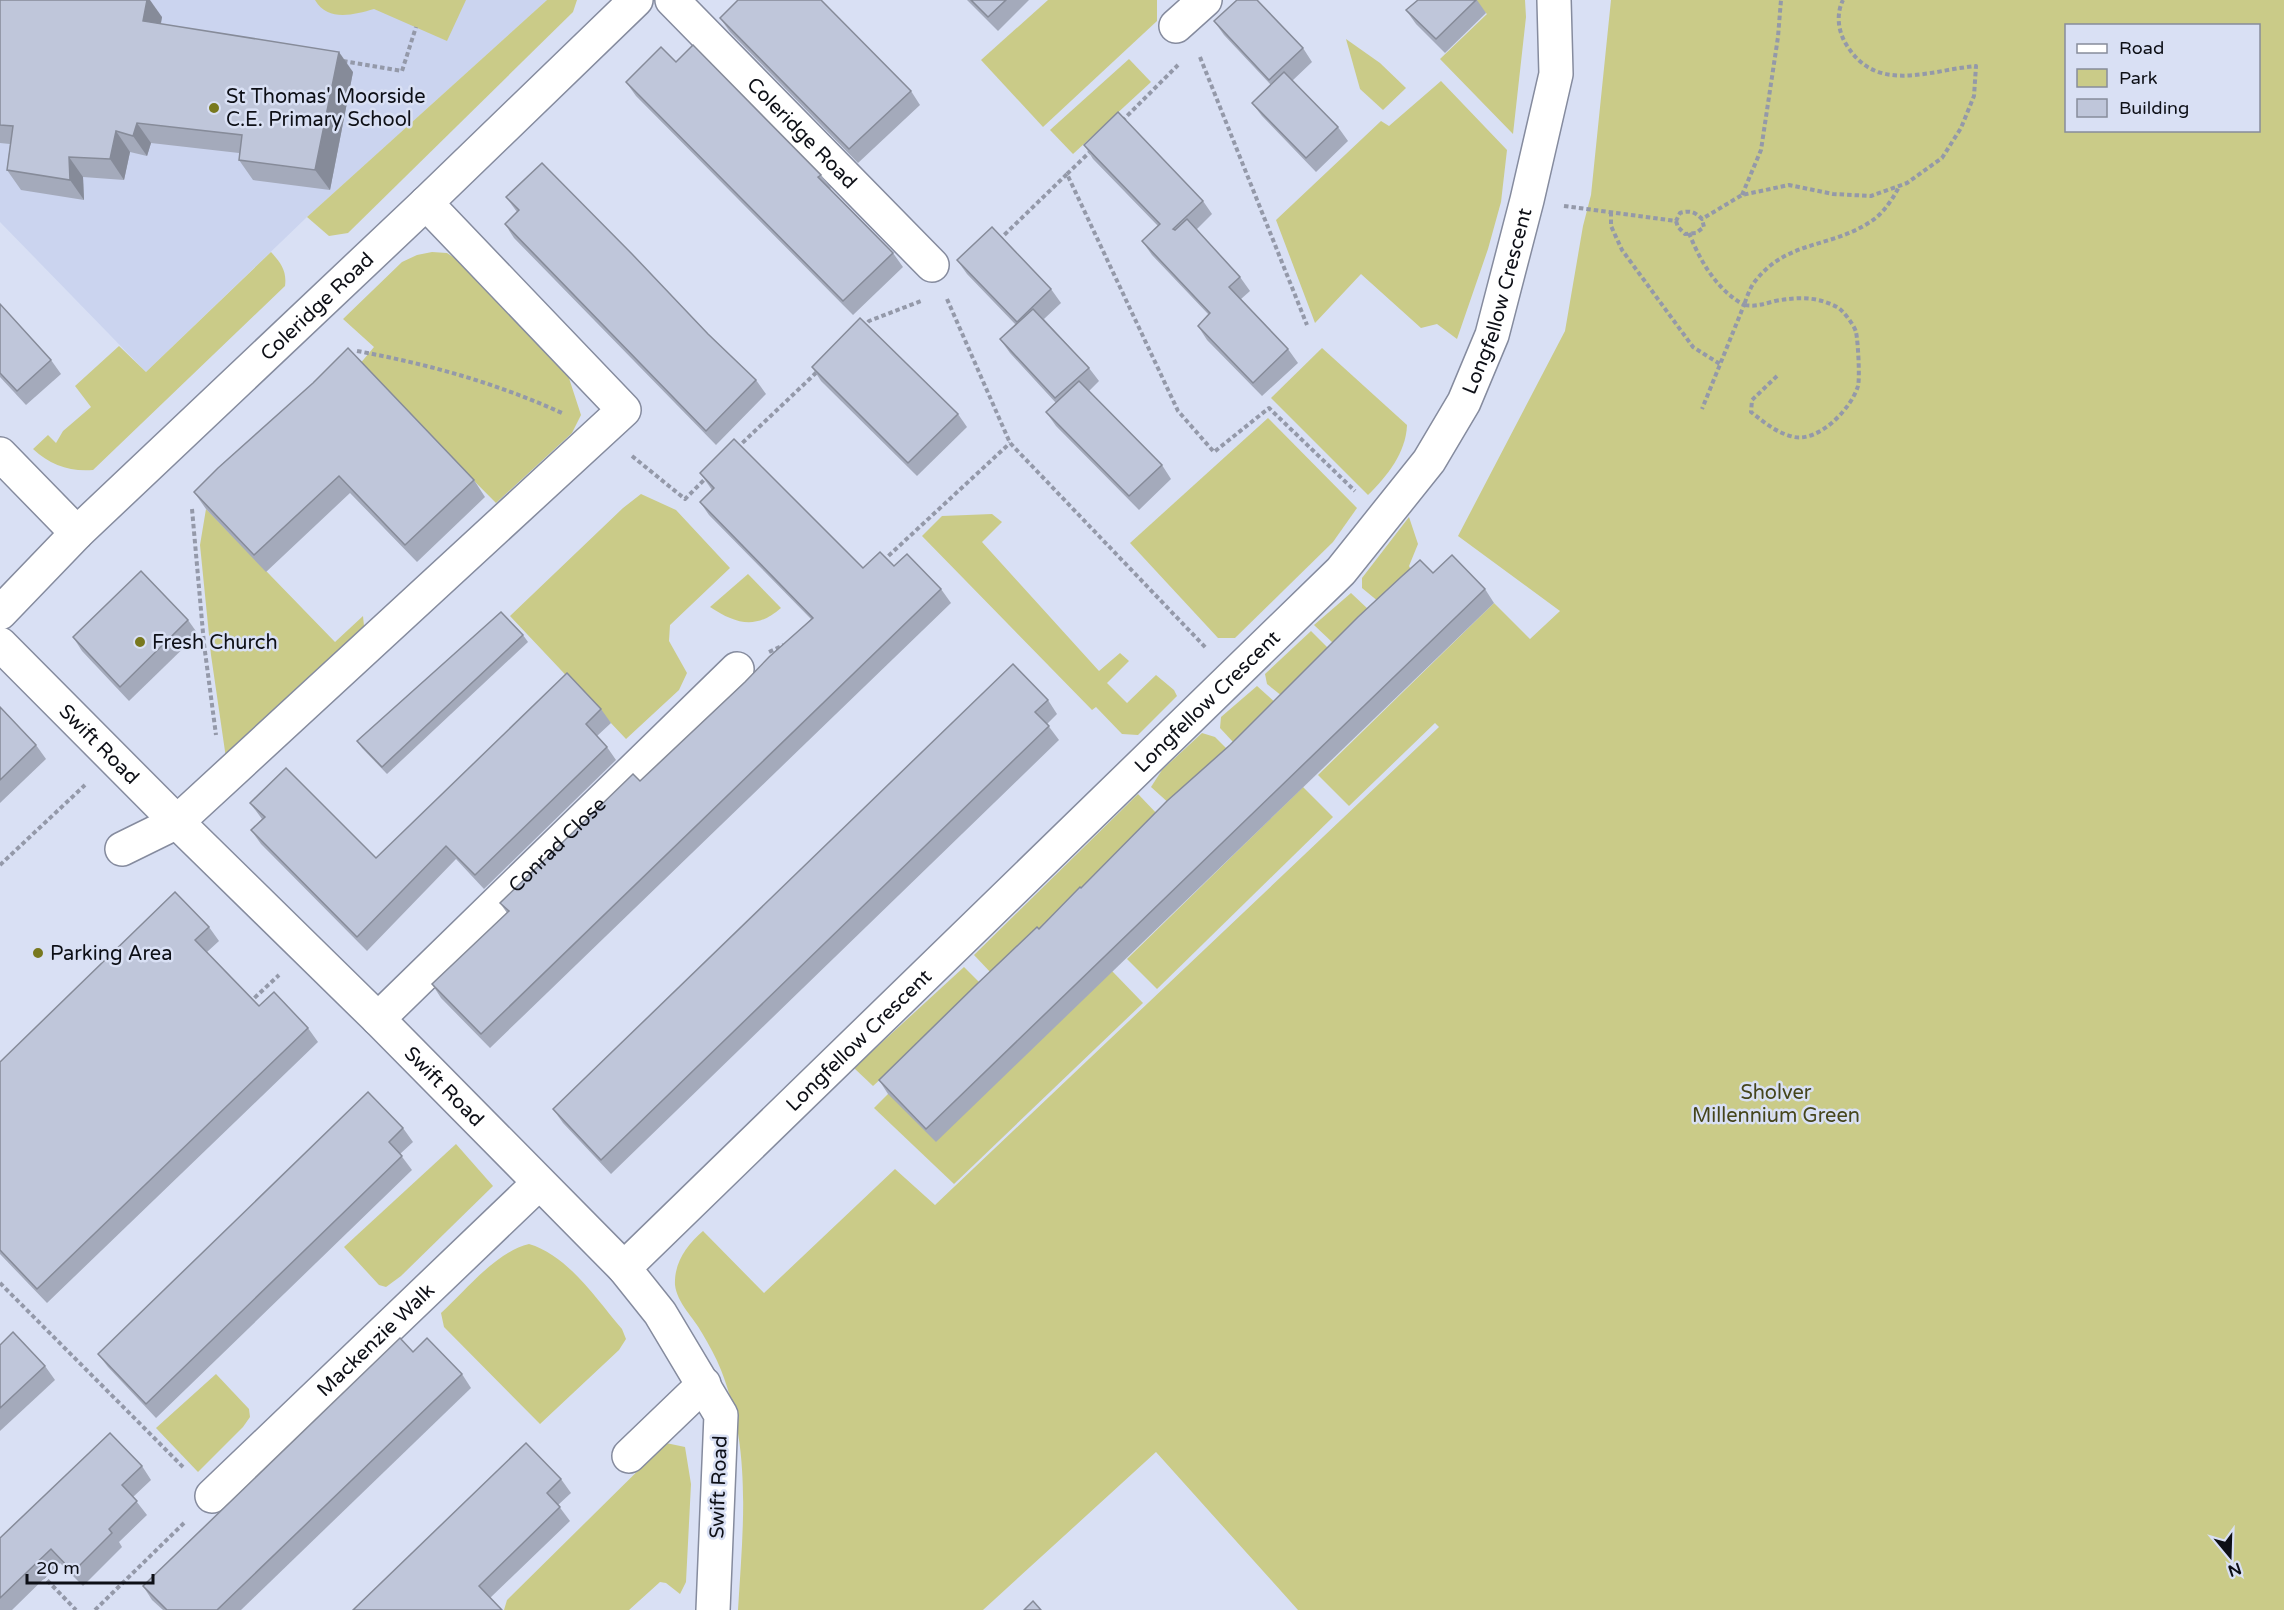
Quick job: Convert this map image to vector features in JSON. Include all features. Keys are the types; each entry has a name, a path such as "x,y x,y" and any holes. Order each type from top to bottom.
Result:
{"street":[{"name":"Coleridge Road","path":"0,613 76,533 426,203 636,0"},
{"name":"Coleridge Road","path":"672,0 938,279"},
{"path":"1186,37 1205,0"},
{"name":"Longfellow Crescent","path":"624,1269 1341,571 1429,461 1464,402 1492,335 1527,200 1556,74 1554,0"},
{"path":"122,849 177,822 624,410 426,203"},
{"path":"0,454 76,533"},
{"name":"Swift Road","path":"0,644 305,950 378,1019 624,1269 660,1313 721,1415 713,1610"},
{"name":"Conrad Close","path":"378,1019 737,669"},
{"name":"Mackenzie Walk","path":"212,1496 539,1184"},
{"path":"629,1456 704,1384"}],"path":[{"path":"1742,195 1761,150 1778,37 1781,0"},
{"path":"1702,219 1742,195 1789,185 1833,194 1872,196 1907,183 1942,158 1961,128 1974,96 1976,66 1894,76 1875,72 1854,57 1844,40 1838,21 1843,0"},
{"path":"334,60 402,71 416,27"},
{"path":"1116,126 1186,37 1307,325"},
{"path":"994,245 1100,142"},
{"path":"1067,174 1178,411 1214,452 1269,408 1383,518"},
{"path":"1702,409 1754,281 1773,262 1798,248 1852,233 1872,221 1890,203 1899,186"},
{"path":"1527,200 1676,221"},
{"path":"1687,211 1696,213 1702,219 1704,227 1696,233 1685,234 1676,221 1680,213 1687,211"},
{"path":"1611,212 1611,226 1622,250 1693,348 1720,364"},
{"path":"1689,233 1694,246 1719,286 1733,299 1753,307 1810,297 1839,308 1856,331 1858,386 1844,412 1825,430 1797,437 1771,428 1752,412 1752,400 1778,376"},
{"path":"861,330 869,321 938,279 1010,443 1234,676"},
{"path":"357,351 415,362 481,381 524,396 602,431 685,499 710,474"},
{"path":"735,450 827,362"},
{"path":"881,563 1010,443"},
{"path":"192,509 204,644 221,780"},
{"path":"737,669 785,644"},
{"path":"0,865 114,758"},
{"path":"246,1007 305,950"},
{"path":"0,1283 212,1496 95,1610"},
{"path":"38,1570 76,1610"}],"shaded area":[{"name":"St Thomas' Moorside C.E. Primary School","path":"0,0 547,0 307,217 146,372 0,222"}],"green space":[{"path":"315,0 466,0 447,41 374,9 350,15 334,14 320,7"},
{"path":"547,0 577,0 573,12 348,233 329,236 307,217"},
{"path":"1048,0 1157,0 1157,21 1043,127 981,60"},
{"path":"1461,0 1525,0 1526,17 1513,134 1440,59 1487,14 1474,1"},
{"name":"Sholver Millennium Green","path":"1611,0 2284,0 2284,1610 1298,1610 1156,1452 983,1610 738,1610 743,1488 737,1429 731,1400 719,1365 699,1327 676,1292 675,1277 679,1261 703,1231 764,1293 895,1169 935,1205 1439,727 1435,723 1349,806 1318,775 1494,603 1530,639 1560,611 1458,536 1565,331 1583,226 1591,195"},
{"path":"1346,39 1380,63 1406,88 1383,110 1360,89"},
{"path":"1129,59 1151,82 1073,154 1050,130"},
{"path":"1441,81 1507,150 1501,202 1488,249 1457,339 1437,324 1421,328 1361,274 1315,323 1276,220 1381,121 1389,126"},
{"path":"271,252 282,268 285,286 93,470 76,470 61,466 46,459 33,449 48,435 56,443 63,431 91,407 75,386 119,346 146,372"},
{"path":"432,252 447,253 465,265 567,372 581,415 572,433 496,503 359,365 374,347 343,319 402,262 417,255"},
{"path":"1322,348 1407,425 1403,445 1394,463 1368,495 1271,398"},
{"path":"1268,418 1357,508 1333,542 1235,638 1218,638 1130,543"},
{"path":"641,494 676,510 730,568 670,625 669,641 687,673 679,690 626,739 510,616 623,508"},
{"path":"206,509 335,642 363,616 365,636 227,765 211,655 200,545"},
{"path":"992,514 1002,522 982,542 1099,671 1120,653 1129,661 1107,683 1127,703 1156,675 1174,690 1177,696 1138,735 1122,734 1096,707 1092,710 922,536 942,516"},
{"path":"1409,517 1418,544 1409,566 1411,570 1379,602 1362,588 1362,578"},
{"path":"748,574 781,608 763,620 746,622 737,621 710,607"},
{"path":"1351,593 1369,610 1333,643 1314,625"},
{"path":"1311,631 1328,648 1282,696 1267,684 1265,674"},
{"path":"1257,686 1277,704 1234,743 1220,728 1221,717"},
{"path":"1202,733 1215,737 1227,749 1171,805 1151,787 1162,770"},
{"path":"1303,787 1333,817 1157,989 1127,959"},
{"path":"1138,794 1160,817 993,975 974,955"},
{"path":"964,967 983,986 873,1086 854,1068"},
{"path":"1112,971 1143,1003 954,1184 874,1108 888,1094"},
{"path":"456,1144 493,1186 401,1276 386,1287 379,1285 344,1247"},
{"path":"529,1244 557,1258 569,1268 622,1329 626,1339 619,1350 540,1424 444,1327 441,1313 493,1263 517,1248"},
{"path":"216,1374 249,1409 250,1417 198,1472 156,1428"},
{"path":"666,1443 685,1447 691,1484 686,1582 680,1594 666,1583 660,1582 629,1610 504,1610 507,1600"}],"building":[{"path":"0,0 147,0 143,21 339,52 315,170 239,160 242,135 137,123 133,136 116,131 110,159 69,157 70,180 7,170 13,126 0,125"},
{"path":"738,0 821,0 911,91 849,149 720,18"},
{"path":"971,0 1006,0 988,17"},
{"path":"1237,0 1257,0 1303,48 1269,80 1214,21"},
{"path":"1418,0 1476,0 1436,39 1406,10"},
{"path":"693,45 821,175 818,177 893,253 843,301 626,82 661,47 676,62"},
{"path":"1284,72 1338,127 1306,158 1252,103"},
{"path":"1118,112 1203,201 1173,229 1175,230 1187,219 1240,277 1229,287 1288,349 1253,383 1198,326 1210,313 1142,241 1160,224 1084,145"},
{"path":"542,163 708,334 756,380 706,431 505,224 519,210 506,197"},
{"path":"992,227 1051,289 1017,322 957,260"},
{"path":"0,304 51,360 17,391 0,373"},
{"path":"1033,309 1089,368 1055,398 1000,339"},
{"path":"860,318 958,414 908,463 812,367"},
{"path":"348,348 474,480 405,545 339,476 254,555 194,492"},
{"path":"1079,381 1162,465 1129,496 1046,412"},
{"path":"734,439 863,568 880,552 894,566 907,554 941,589 481,1034 432,984 509,911 500,903 633,774 640,781 813,618 700,502 714,488 700,473"},
{"path":"1452,555 1485,589 926,1129 879,1080 1037,927 1039,929 1167,801 1230,745 1401,577 1420,560 1433,573"},
{"name":"Fresh Church","path":"141,571 188,620 120,687 73,637"},
{"path":"501,612 523,635 382,767 357,741"},
{"path":"1013,664 1048,700 1035,712 1049,726 601,1160 553,1109"},
{"path":"567,673 601,709 586,724 607,747 475,875 446,846 357,937 251,830 265,817 250,803 286,768 376,858"},
{"path":"0,707 36,745 0,780"},
{"path":"175,892 209,927 195,940 259,1006 274,992 308,1028 37,1289 0,1250 0,1062"},
{"path":"368,1092 403,1128 389,1142 402,1156 146,1404 98,1354"},
{"path":"13,1332 45,1366 0,1408 0,1345"},
{"path":"400,1338 413,1352 427,1338 462,1374 217,1610 167,1610 143,1586"},
{"path":"110,1433 142,1466 122,1485 137,1501 109,1529 112,1533 73,1572 51,1549 0,1598 0,1538"},
{"path":"526,1443 561,1479 547,1493 560,1507 479,1586 502,1610 353,1610"},
{"path":"1033,1601 1041,1610 1024,1610"}],"place":[{"name":"St Thomas' Moorside C.E. Primary School","path":"214,108"},
{"name":"Fresh Church","path":"140,642"},
{"name":"Parking Area","path":"38,953"}]}
